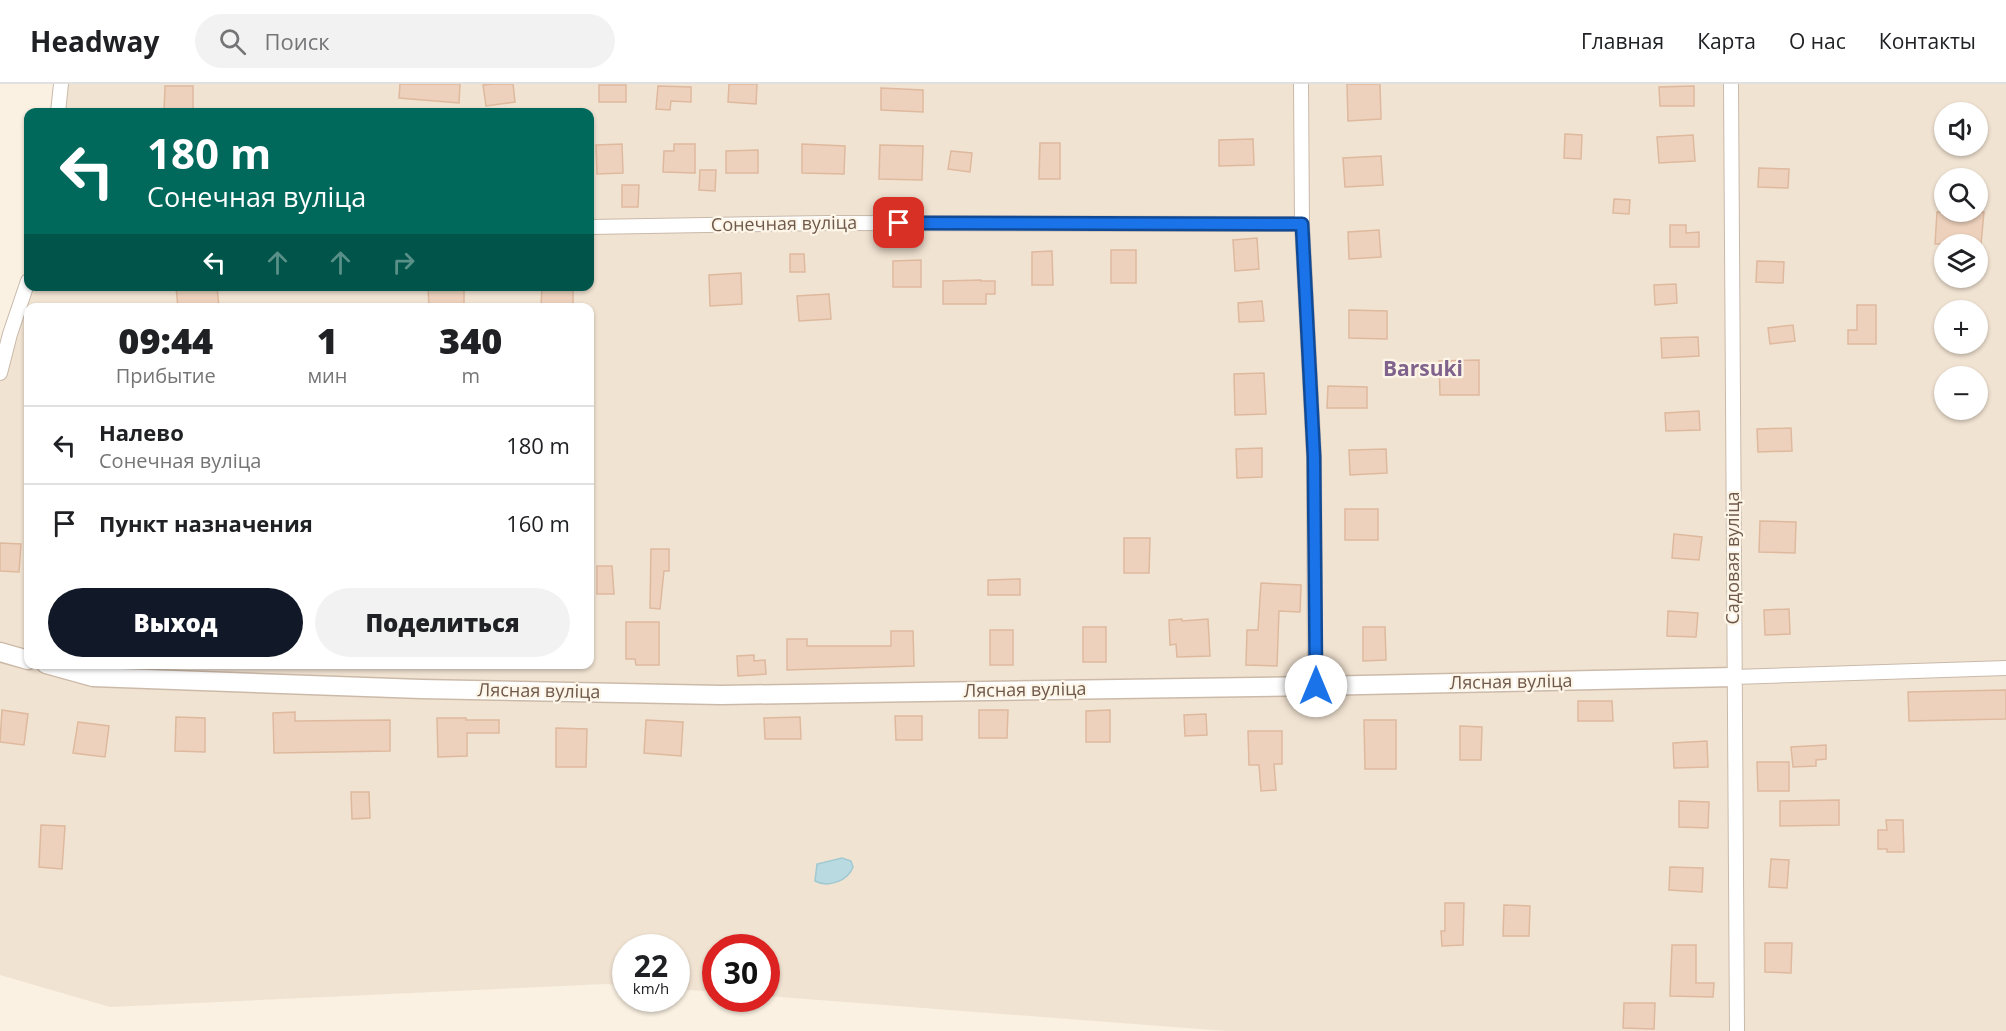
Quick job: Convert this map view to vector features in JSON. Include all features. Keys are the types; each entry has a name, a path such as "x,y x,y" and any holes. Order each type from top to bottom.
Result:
{"street":[{"path":"58,108 61,84"},
{"path":"1301,84 1302,224 1314,457 1316,686"},
{"name":"Садовая вуліца","path":"1731,84 1737,1031"},
{"name":"Сонечная вуліца","path":"594,227 828,223 1302,224"},
{"path":"0,373 25,291"},
{"path":"0,652 24,659"},
{"name":"Лясная вуліца","path":"64,669 93,677 421,689 721,695 1316,686 1734,677 2006,668"}],"shaded area":[{"path":"57,84 2006,84 2006,1031 1226,1031 780,997 780,934 702,934 702,991 690,990 690,934 612,934 612,984 110,1007 0,975 0,358 24,281 24,291 594,291 594,108 54,108"}],"water":[{"path":"842,858 851,861 853,867 847,876 837,882 826,884 815,881 817,864"}],"building":[{"path":"400,84 460,84 459,103 399,98"},
{"path":"513,84 515,102 486,106 483,85"},
{"path":"729,84 757,84 756,104 728,102"},
{"path":"1347,84 1380,84 1381,119 1348,121"},
{"path":"599,85 626,85 626,102 599,102"},
{"path":"165,86 193,86 193,108 164,108"},
{"path":"658,86 691,87 691,102 671,101 670,110 656,109"},
{"path":"1694,86 1694,106 1660,106 1659,87"},
{"path":"881,88 923,90 923,112 881,110"},
{"path":"1565,134 1582,135 1581,159 1564,158"},
{"path":"1693,135 1695,161 1659,163 1657,137"},
{"path":"1253,139 1254,165 1219,166 1219,140"},
{"path":"1040,143 1060,143 1060,179 1039,179"},
{"path":"622,144 623,173 597,174 596,145"},
{"path":"674,144 695,144 695,173 663,172 664,151 674,151"},
{"path":"802,144 845,146 844,174 802,173"},
{"path":"880,145 923,146 922,180 879,179"},
{"path":"758,150 758,173 726,173 726,151"},
{"path":"951,151 972,153 970,172 948,169"},
{"path":"1381,156 1383,185 1345,187 1343,158"},
{"path":"1759,168 1789,169 1788,188 1758,187"},
{"path":"700,170 716,170 715,191 699,190"},
{"path":"622,185 639,185 638,207 622,207"},
{"path":"1614,199 1630,200 1629,214 1613,213"},
{"path":"1936,222 1983,222 1982,234 1936,234"},
{"path":"1670,225 1686,225 1686,233 1699,232 1699,247 1670,247"},
{"path":"1379,230 1381,257 1349,259 1348,232"},
{"path":"1257,238 1259,269 1235,271 1233,240"},
{"path":"1111,250 1136,250 1136,283 1111,283"},
{"path":"1052,251 1053,285 1032,285 1032,252"},
{"path":"790,254 804,254 805,272 790,272"},
{"path":"921,260 921,287 893,287 893,261"},
{"path":"1757,261 1784,262 1783,283 1756,282"},
{"path":"741,273 742,304 710,306 709,275"},
{"path":"943,281 995,281 995,294 986,294 986,304 943,304"},
{"path":"1676,284 1677,303 1655,305 1654,285"},
{"path":"176,291 217,291 219,303 178,303"},
{"path":"428,291 464,291 464,303 429,303"},
{"path":"542,291 573,291 573,303 541,303"},
{"path":"829,294 831,319 799,321 797,296"},
{"path":"1262,301 1264,321 1239,322 1238,303"},
{"path":"1857,305 1876,305 1876,344 1848,344 1848,330 1857,330"},
{"path":"1349,310 1387,311 1387,339 1349,338"},
{"path":"1793,325 1795,341 1770,344 1768,328"},
{"path":"1698,337 1699,356 1662,358 1661,338"},
{"path":"1479,360 1479,395 1440,395 1439,361"},
{"path":"1264,373 1266,414 1235,415 1234,374"},
{"path":"1328,386 1367,387 1367,408 1327,408"},
{"path":"1699,411 1700,430 1666,431 1665,413"},
{"path":"1791,428 1792,451 1758,452 1757,429"},
{"path":"1262,448 1262,477 1237,478 1236,449"},
{"path":"1386,449 1387,473 1350,475 1349,450"},
{"path":"1345,509 1378,509 1378,540 1345,540"},
{"path":"1760,521 1796,522 1795,553 1759,552"},
{"path":"1674,534 1702,537 1699,560 1672,558"},
{"path":"1124,538 1150,538 1149,573 1124,573"},
{"path":"0,543 21,544 19,572 0,571"},
{"path":"651,549 669,549 669,571 664,571 660,609 650,608"},
{"path":"597,566 612,566 614,594 597,594"},
{"path":"1020,579 1020,595 988,595 988,580"},
{"path":"1261,583 1301,585 1300,612 1279,611 1277,666 1246,665 1247,630 1258,630"},
{"path":"1789,609 1790,634 1765,635 1764,610"},
{"path":"1668,611 1698,613 1696,637 1667,636"},
{"path":"1182,619 1182,621 1208,619 1210,656 1177,657 1176,644 1170,645 1169,620"},
{"path":"626,622 659,622 659,665 636,665 635,659 626,659"},
{"path":"1083,627 1106,627 1106,662 1083,662"},
{"path":"1363,627 1385,627 1386,660 1363,661"},
{"path":"990,630 1013,630 1013,665 990,665"},
{"path":"891,631 913,631 914,666 787,670 787,639 807,639 807,646 891,646"},
{"path":"754,655 754,661 765,660 766,674 738,676 737,656"},
{"path":"2006,690 2006,719 1909,721 1908,692"},
{"path":"1578,701 1612,701 1613,721 1578,721"},
{"path":"2,710 28,714 24,745 0,742"},
{"path":"979,710 1008,710 1007,738 979,738"},
{"path":"1110,710 1110,742 1086,742 1086,711"},
{"path":"295,712 295,721 390,720 390,751 274,753 273,713"},
{"path":"1206,714 1207,735 1185,736 1184,715"},
{"path":"895,716 922,716 922,740 896,740"},
{"path":"176,717 205,718 205,752 175,751"},
{"path":"800,717 801,739 765,739 764,718"},
{"path":"437,718 499,720 499,733 467,733 467,756 438,757"},
{"path":"646,720 683,722 681,756 644,753"},
{"path":"1364,720 1396,720 1396,769 1365,769"},
{"path":"78,722 109,726 105,757 73,753"},
{"path":"1460,726 1482,727 1481,760 1460,760"},
{"path":"556,728 587,729 586,767 556,767"},
{"path":"1248,731 1282,731 1282,764 1274,764 1276,790 1261,791 1259,765 1249,765"},
{"path":"1707,741 1708,767 1674,768 1673,743"},
{"path":"1826,745 1826,759 1816,760 1816,766 1793,767 1791,747"},
{"path":"1757,762 1789,762 1789,791 1758,791"},
{"path":"351,792 369,792 370,818 352,819"},
{"path":"1839,800 1839,825 1780,826 1780,801"},
{"path":"1679,801 1709,802 1708,828 1679,827"},
{"path":"1886,820 1903,820 1904,852 1887,852 1887,849 1878,849 1878,830 1887,830"},
{"path":"41,825 65,826 62,869 39,867"},
{"path":"1771,859 1789,860 1787,888 1769,887"},
{"path":"1670,867 1703,868 1702,892 1669,890"},
{"path":"1445,903 1464,903 1463,945 1442,946 1441,931 1445,931"},
{"path":"1504,905 1530,906 1529,936 1503,936"},
{"path":"1765,943 1792,943 1791,973 1765,972"},
{"path":"1672,945 1696,945 1696,983 1714,983 1713,997 1670,996"},
{"path":"1624,1003 1655,1003 1654,1029 1623,1028"}],"district":[{"name":"Barsuki","path":"1423,369"}],"route":[{"path":"899,223 1302,224 1314,457 1316,686"}]}
